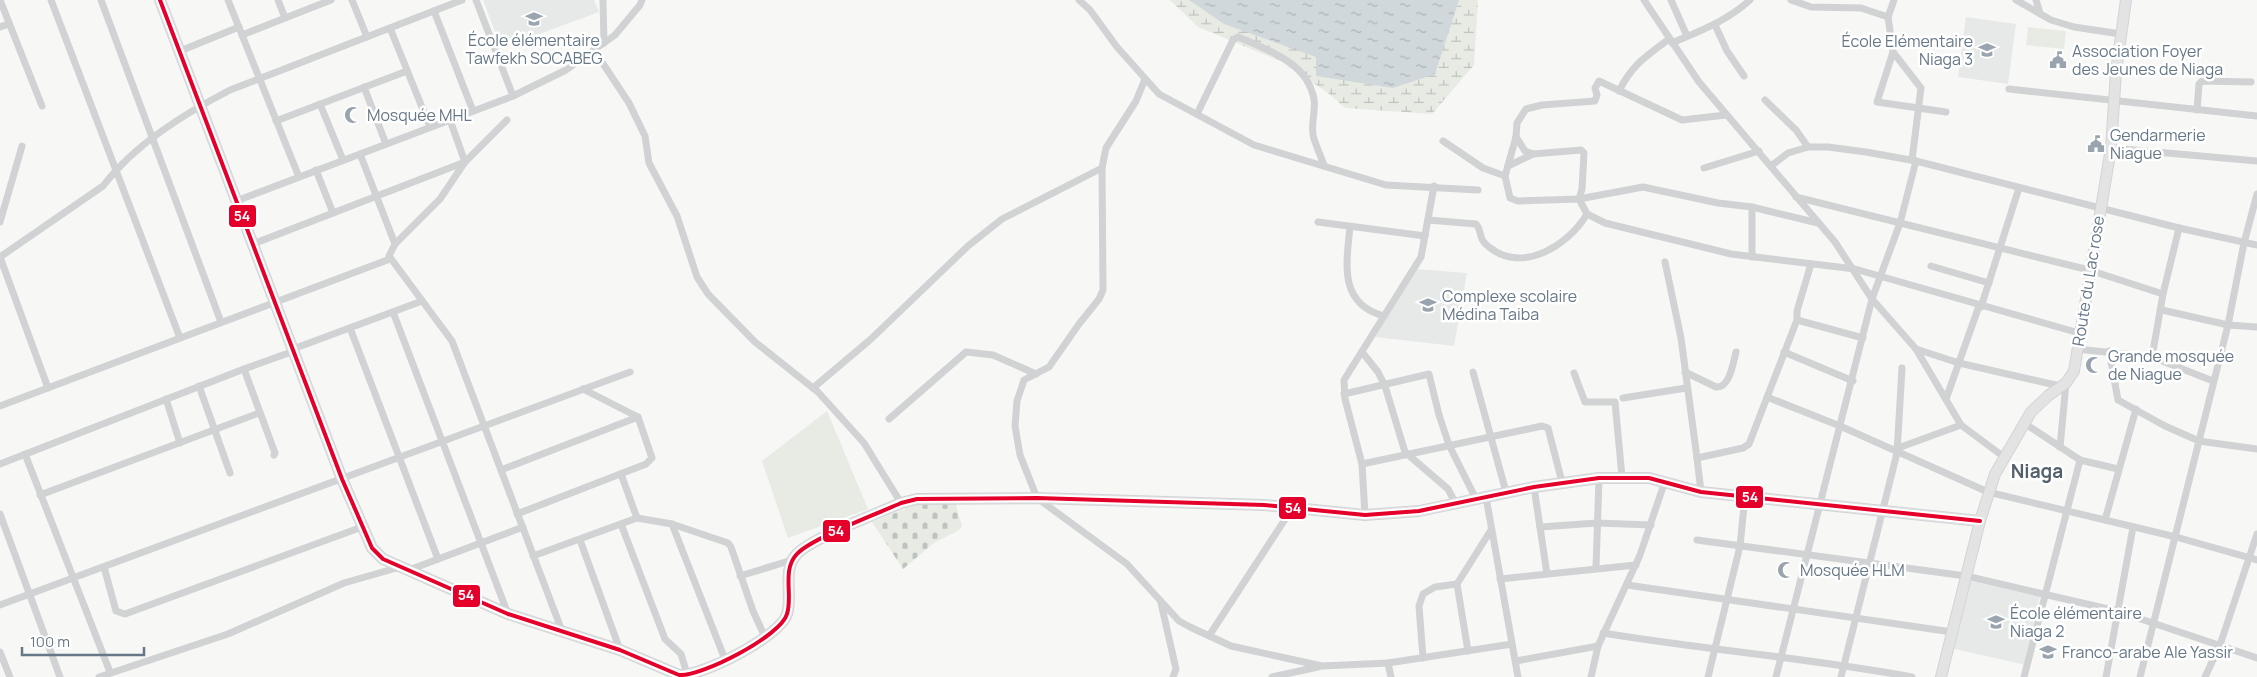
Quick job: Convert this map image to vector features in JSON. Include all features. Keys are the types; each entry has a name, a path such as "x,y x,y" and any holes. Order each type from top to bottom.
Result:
{"street":[{"path":"0,0 42,106"},
{"path":"51,0 180,338"},
{"path":"101,0 221,322"},
{"path":"160,0 342,478 372,548 383,559 508,614 620,650 668,672 688,677 726,662 783,624 788,613 789,574 792,560"},
{"path":"228,0 299,177"},
{"path":"278,0 285,18"},
{"path":"242,35 331,0"},
{"path":"352,0 367,37"},
{"path":"48,388 0,257 104,186 116,170 152,138 200,106 230,90 462,0"},
{"path":"476,0 513,96"},
{"path":"602,0 604,43"},
{"path":"236,200 513,96 566,70 615,35 642,0"},
{"path":"1079,0 1090,10 1117,47 1159,94 1254,145 1386,185 1434,186 1478,190"},
{"path":"1644,0 1699,82 1818,223 1855,270 1872,299 1916,349 1961,425 2004,457"},
{"path":"1671,0 1687,36"},
{"path":"1619,91 1636,64 1670,41 1715,25 1735,13 1750,0"},
{"path":"1791,0 1811,7 1861,8 1888,17"},
{"path":"1894,0 1888,17 1893,52 1877,102 1946,112"},
{"path":"2016,0 2051,20 2121,34"},
{"path":"2036,0 2040,13"},
{"name":"Route du Lac rose","path":"1941,677 1988,492 2004,457 2024,423 2040,403 2063,384 2074,370 2089,270 2111,148 2114,99 2126,0"},
{"path":"434,11 473,111"},
{"path":"0,27 9,24"},
{"path":"1715,25 1727,51 1744,76"},
{"path":"180,51 239,27"},
{"path":"390,28 430,127"},
{"path":"1197,114 1232,40 1238,37 1290,61 1305,80 1314,98 1313,136 1319,148 1324,166"},
{"path":"594,50 629,103 646,136 649,163 677,216 696,277 708,294 755,342 813,388 864,443 901,503"},
{"path":"1776,677 1853,381 1872,299 1900,223 1914,161 1921,88 1893,52"},
{"path":"276,121 407,71"},
{"path":"1145,79 1136,101 1106,148 1102,168 1103,290 1099,299 1079,324 1050,367 1024,380 1020,389 1015,426 1020,455 1037,498 1127,564 1179,621 1231,646 1322,666 1388,663 1512,644"},
{"path":"1726,115 1682,120 1599,81 1595,88 1597,95 1595,101 1542,105 1526,110 1517,123 1516,137 1505,176 1510,198 1518,201 1579,200 1643,187 1718,203 1752,207 1818,223"},
{"path":"2197,110 2199,84 2202,81 2250,82"},
{"path":"364,87 386,144"},
{"path":"2009,89 2257,116"},
{"path":"1766,100 1796,130 1808,147"},
{"path":"320,104 343,160"},
{"path":"450,120 465,162"},
{"path":"507,120 465,162 440,199 395,244 390,252 390,259 452,341 562,631"},
{"path":"1516,137 1525,151 1533,154"},
{"path":"1443,141 1483,168 1505,176"},
{"path":"0,222 22,146"},
{"path":"1771,166 1788,153 1808,147 1828,147 1914,161 2179,228 2257,245"},
{"path":"2111,148 2257,160"},
{"path":"1508,166 1533,154 1581,150 1584,153 1582,189 1579,200 1587,214 1605,224 1752,257 1855,270 2079,333"},
{"path":"1704,168 1758,151"},
{"path":"360,154 395,244"},
{"path":"253,244 465,162"},
{"path":"813,388 871,339 968,246 1002,219 1102,168"},
{"path":"316,170 333,213"},
{"path":"1365,515 1362,464 1344,394 1344,380 1421,257 1434,186"},
{"path":"1946,399 1989,283 2019,188"},
{"path":"2140,677 2176,537 2212,381 2228,325 2244,243 2257,194"},
{"path":"1795,197 2089,270 2163,294"},
{"path":"1752,207 1752,257"},
{"path":"1428,220 1476,224 1479,228 1480,239 1489,248 1507,258 1526,258 1555,248 1587,214"},
{"path":"1318,222 1425,236"},
{"path":"1350,227 1347,254 1352,295 1361,307 1369,312 1384,316"},
{"path":"2152,357 2162,310 2163,294 2179,228"},
{"path":"0,406 390,259"},
{"path":"1665,262 1681,338 1701,492"},
{"path":"1697,458 1742,448 1749,444 1797,320 1797,311 1811,264"},
{"path":"1931,266 1989,283"},
{"path":"0,464 422,301"},
{"path":"2162,310 2228,325 2257,327"},
{"path":"393,312 508,614"},
{"path":"1797,320 1863,338"},
{"path":"350,328 438,559"},
{"path":"1916,349 1958,364 2063,384 2060,447"},
{"path":"2077,349 2152,357 2212,381"},
{"path":"2109,351 2117,398 2165,426 2199,441 2257,449"},
{"path":"889,419 966,352 993,355 1037,374"},
{"path":"1362,352 1378,372 1385,386 1408,454 1448,488 1456,504"},
{"path":"1685,372 1716,387 1721,387 1726,384 1736,352"},
{"path":"1784,352 1853,381"},
{"path":"1841,677 1897,450 1902,368"},
{"path":"244,369 275,453 274,456"},
{"path":"0,605 630,372"},
{"path":"1473,372 1506,492"},
{"path":"1574,373 1585,402 1615,402 1622,478"},
{"path":"1344,394 1385,386 1429,374 1449,445 1476,499"},
{"path":"199,386 230,473"},
{"path":"1623,398 1686,388"},
{"path":"517,514 646,464 652,458 638,417 583,389"},
{"path":"1767,397 1897,450 1988,492 2176,537 2257,560"},
{"path":"166,399 180,443"},
{"path":"2105,520 2136,410"},
{"path":"40,495 259,413"},
{"path":"501,470 638,417"},
{"path":"2024,423 2080,460 2118,469"},
{"path":"1897,450 1961,425"},
{"path":"1362,464 1533,426 1548,428 1562,482"},
{"path":"25,454 110,672"},
{"path":"2024,677 2047,594 2080,460"},
{"path":"621,474 637,518"},
{"path":"1596,568 1599,478"},
{"path":"740,576 792,560 805,547 901,503 933,498 1037,498 1293,507 1365,515 1418,511 1534,486 1599,478 1622,478 1665,481 1701,492 1980,520"},
{"path":"1591,677 1598,646 1636,565 1665,481"},
{"path":"1534,486 1547,574"},
{"path":"1708,677 1717,648 1740,546 1745,496"},
{"path":"1486,497 1518,677"},
{"path":"1209,636 1293,507"},
{"path":"0,514 60,677"},
{"path":"533,556 637,518 672,524 728,543 764,638"},
{"path":"1540,527 1597,523 1651,525"},
{"path":"621,524 665,639 681,654 688,677"},
{"path":"672,524 726,662"},
{"path":"104,567 116,611 125,614 362,527"},
{"path":"99,677 228,634 344,583 438,559 522,527"},
{"path":"2106,677 2134,527"},
{"path":"1468,651 1456,584 1491,530"},
{"path":"2205,677 2220,645 2257,534"},
{"path":"580,540 620,650"},
{"path":"1697,540 1966,576 2154,621 2257,658"},
{"path":"1500,579 1636,565"},
{"path":"1423,658 1419,606 1423,594 1435,587 1456,584"},
{"path":"1627,585 1952,632"},
{"path":"1161,602 1176,669 1173,677"},
{"path":"1603,633 1671,644 1782,656 1912,677"},
{"path":"1516,661 1598,646"},
{"path":"0,652 10,677"},
{"path":"1388,663 1391,677"},
{"path":"1272,677 1297,674 1322,666"}],"shaded area":[{"name":"École élémentaire Tawfekh SOCABEG","path":"483,0 594,0 599,12 501,48"},
{"name":"École Elémentaire Niaga 3","path":"1966,17 2016,24 2008,84 1958,77"},
{"name":"Complexe scolaire Médina Taiba","path":"1415,269 1467,273 1454,346 1375,337"},
{"name":"École élémentaire Niaga 2","path":"1969,581 2040,596 2025,665 1951,648"}],"green space":[{"path":"1170,0 1478,0 1474,65 1432,114 1345,108 1328,93 1280,61 1198,27"},
{"path":"2028,27 2066,31 2064,49 2026,45"},
{"path":"827,411 868,509 788,538 762,461"},
{"path":"923,502 955,502 962,526 959,530 934,543 903,569 872,522"}],"water":[{"path":"1189,0 1459,0 1435,74 1393,88 1316,76 1316,57 1224,24"}],"transit line":[{"name":"54","path":"160,0 342,479 372,548 383,559 508,614 620,650 679,675 690,674 739,654 771,633 782,623 789,607 790,568 796,555 803,549 845,527 901,503 917,499 1037,498 1264,505 1365,515 1419,511 1534,487 1599,478 1649,478 1701,492 1980,521"}],"place":[{"name":"École élémentaire Tawfekh SOCABEG","path":"534,19"},
{"name":"École Elémentaire Niaga 3","path":"1987,50"},
{"name":"Association Foyer des Jeunes de Niaga","path":"2058,60"},
{"name":"Mosquée MHL","path":"353,115"},
{"name":"Gendarmerie Niague","path":"2096,144"},
{"name":"Complexe scolaire Médina Taiba","path":"1428,305"},
{"name":"Grande mosquée de Niague","path":"2094,365"},
{"name":"Mosquée HLM","path":"1786,570"},
{"name":"École élémentaire Niaga 2","path":"1996,622"},
{"name":"Franco-arabe Ale Yassir","path":"2048,652"}],"district":[{"name":"Niaga","path":"2037,471"}]}
